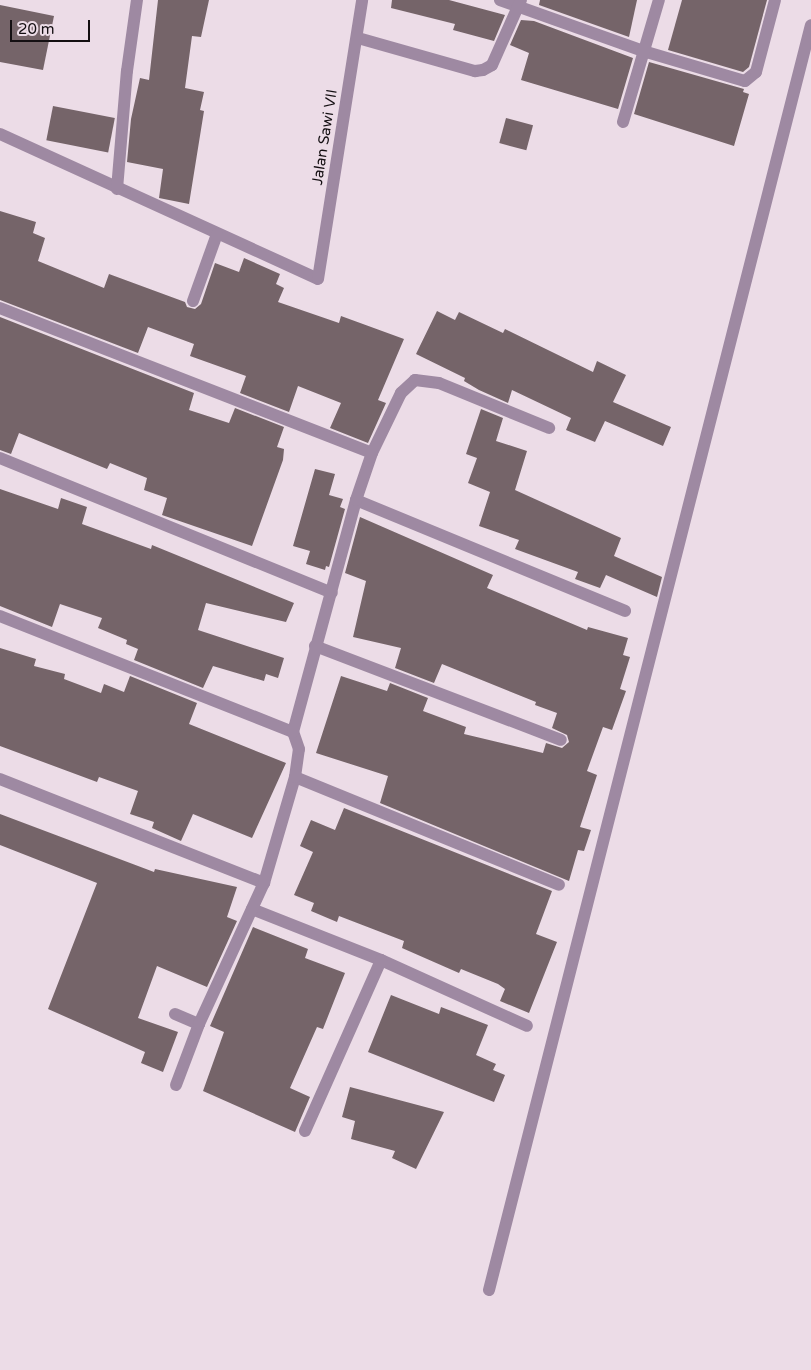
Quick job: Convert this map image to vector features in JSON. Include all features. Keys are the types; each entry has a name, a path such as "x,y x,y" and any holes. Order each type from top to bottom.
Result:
{"street":[{"path":"117,189 127,71 137,0"},
{"name":"Jalan Sawi VII","path":"217,234 318,279 358,38 362,0"},
{"path":"500,0 520,4 643,51 745,81 751,79 756,72 775,0"},
{"path":"623,122 659,0"},
{"path":"358,38 475,71 483,70 492,65 520,4"},
{"path":"489,1290 811,24"},
{"path":"0,134 217,234 193,301"},
{"path":"0,308 372,453"},
{"path":"176,1085 199,1024 264,883 295,778 298,749 293,732 315,646 332,593 356,500 372,453 400,393 415,380 439,383 549,428"},
{"path":"0,458 332,593"},
{"path":"356,500 624,611"},
{"path":"0,616 293,732"},
{"path":"315,646 561,740"},
{"path":"295,778 559,885"},
{"path":"0,779 264,883"},
{"path":"252,909 381,960 528,1026"},
{"path":"305,1131 381,960"},
{"path":"175,1014 199,1024"}],"building":[{"path":"158,0 209,0 201,37 192,36 185,88 204,92 200,110 204,111 189,204 159,198 163,169 127,162 131,119 140,78 149,80"},
{"path":"392,0 449,0 505,15 494,41 453,30 455,24 391,8"},
{"path":"540,0 637,0 629,37 539,5"},
{"path":"682,0 767,0 749,67 743,72 668,50"},
{"path":"0,5 54,16 43,70 0,62"},
{"path":"521,20 534,21 633,58 618,109 521,80 529,53 510,45"},
{"path":"649,62 744,89 743,92 749,94 734,146 634,114"},
{"path":"53,106 115,118 108,152 46,140"},
{"path":"506,118 533,125 526,150 499,143"},
{"path":"0,211 36,222 33,233 45,238 38,261 104,288 109,274 185,302 187,307 195,309 201,304 215,263 239,272 244,258 280,274 276,284 284,288 278,302 339,323 341,316 404,339 378,400 386,403 368,443 330,428 341,403 298,386 289,412 240,393 246,376 190,356 194,344 148,327 138,353 0,300"},
{"path":"437,311 455,320 459,312 503,333 505,329 593,372 597,361 626,375 613,402 671,427 663,446 605,421 595,442 566,430 571,418 512,390 508,403 479,390 464,381 465,378 416,354"},
{"path":"0,317 194,393 189,410 229,423 235,408 284,427 277,447 284,449 283,460 252,546 162,515 167,498 144,490 147,478 110,463 107,469 19,433 11,454 0,450"},
{"path":"481,409 503,418 496,441 527,451 515,490 621,538 614,556 662,577 657,597 606,575 600,588 575,579 578,572 515,549 519,540 479,526 490,492 468,483 477,458 466,454"},
{"path":"315,469 335,474 329,495 343,499 340,507 345,509 329,567 326,566 325,570 306,564 310,551 293,546"},
{"path":"0,489 58,509 61,498 87,507 82,524 151,549 152,545 294,603 286,622 206,603 198,630 284,658 278,678 266,674 264,681 213,666 203,688 134,660 138,649 126,644 127,640 98,628 102,618 60,604 52,627 0,606"},
{"path":"360,517 493,575 487,588 587,630 588,627 628,638 623,655 630,657 620,689 626,691 612,730 603,727 587,771 597,775 580,827 591,830 584,851 578,850 569,881 380,803 388,776 316,753 341,676 387,691 390,683 428,698 423,711 466,727 464,734 543,753 546,743 562,748 569,742 567,735 552,728 557,713 535,705 536,702 442,664 434,683 395,668 401,648 353,637 366,581 345,573"},
{"path":"0,648 36,659 34,666 65,674 64,679 101,693 104,684 124,692 130,676 197,703 189,724 286,763 252,838 193,814 181,841 152,828 154,822 130,814 138,791 99,777 97,782 0,746"},
{"path":"344,808 552,891 536,934 557,942 529,1013 500,1001 505,989 498,984 461,969 459,973 402,948 404,941 339,916 337,922 311,911 314,903 294,895 313,852 300,846 311,820 335,830"},
{"path":"0,814 154,872 155,869 237,887 227,917 237,921 207,987 157,966 138,1018 178,1032 163,1072 141,1063 145,1052 48,1009 97,883 0,845"},
{"path":"253,927 308,949 305,958 345,973 323,1029 317,1027 290,1088 310,1097 295,1132 203,1091 224,1032 210,1026"},
{"path":"391,995 439,1014 441,1007 488,1025 476,1055 496,1064 493,1070 505,1075 494,1102 368,1052"},
{"path":"350,1087 444,1112 416,1169 392,1158 395,1151 351,1139 355,1121 342,1117"}]}
